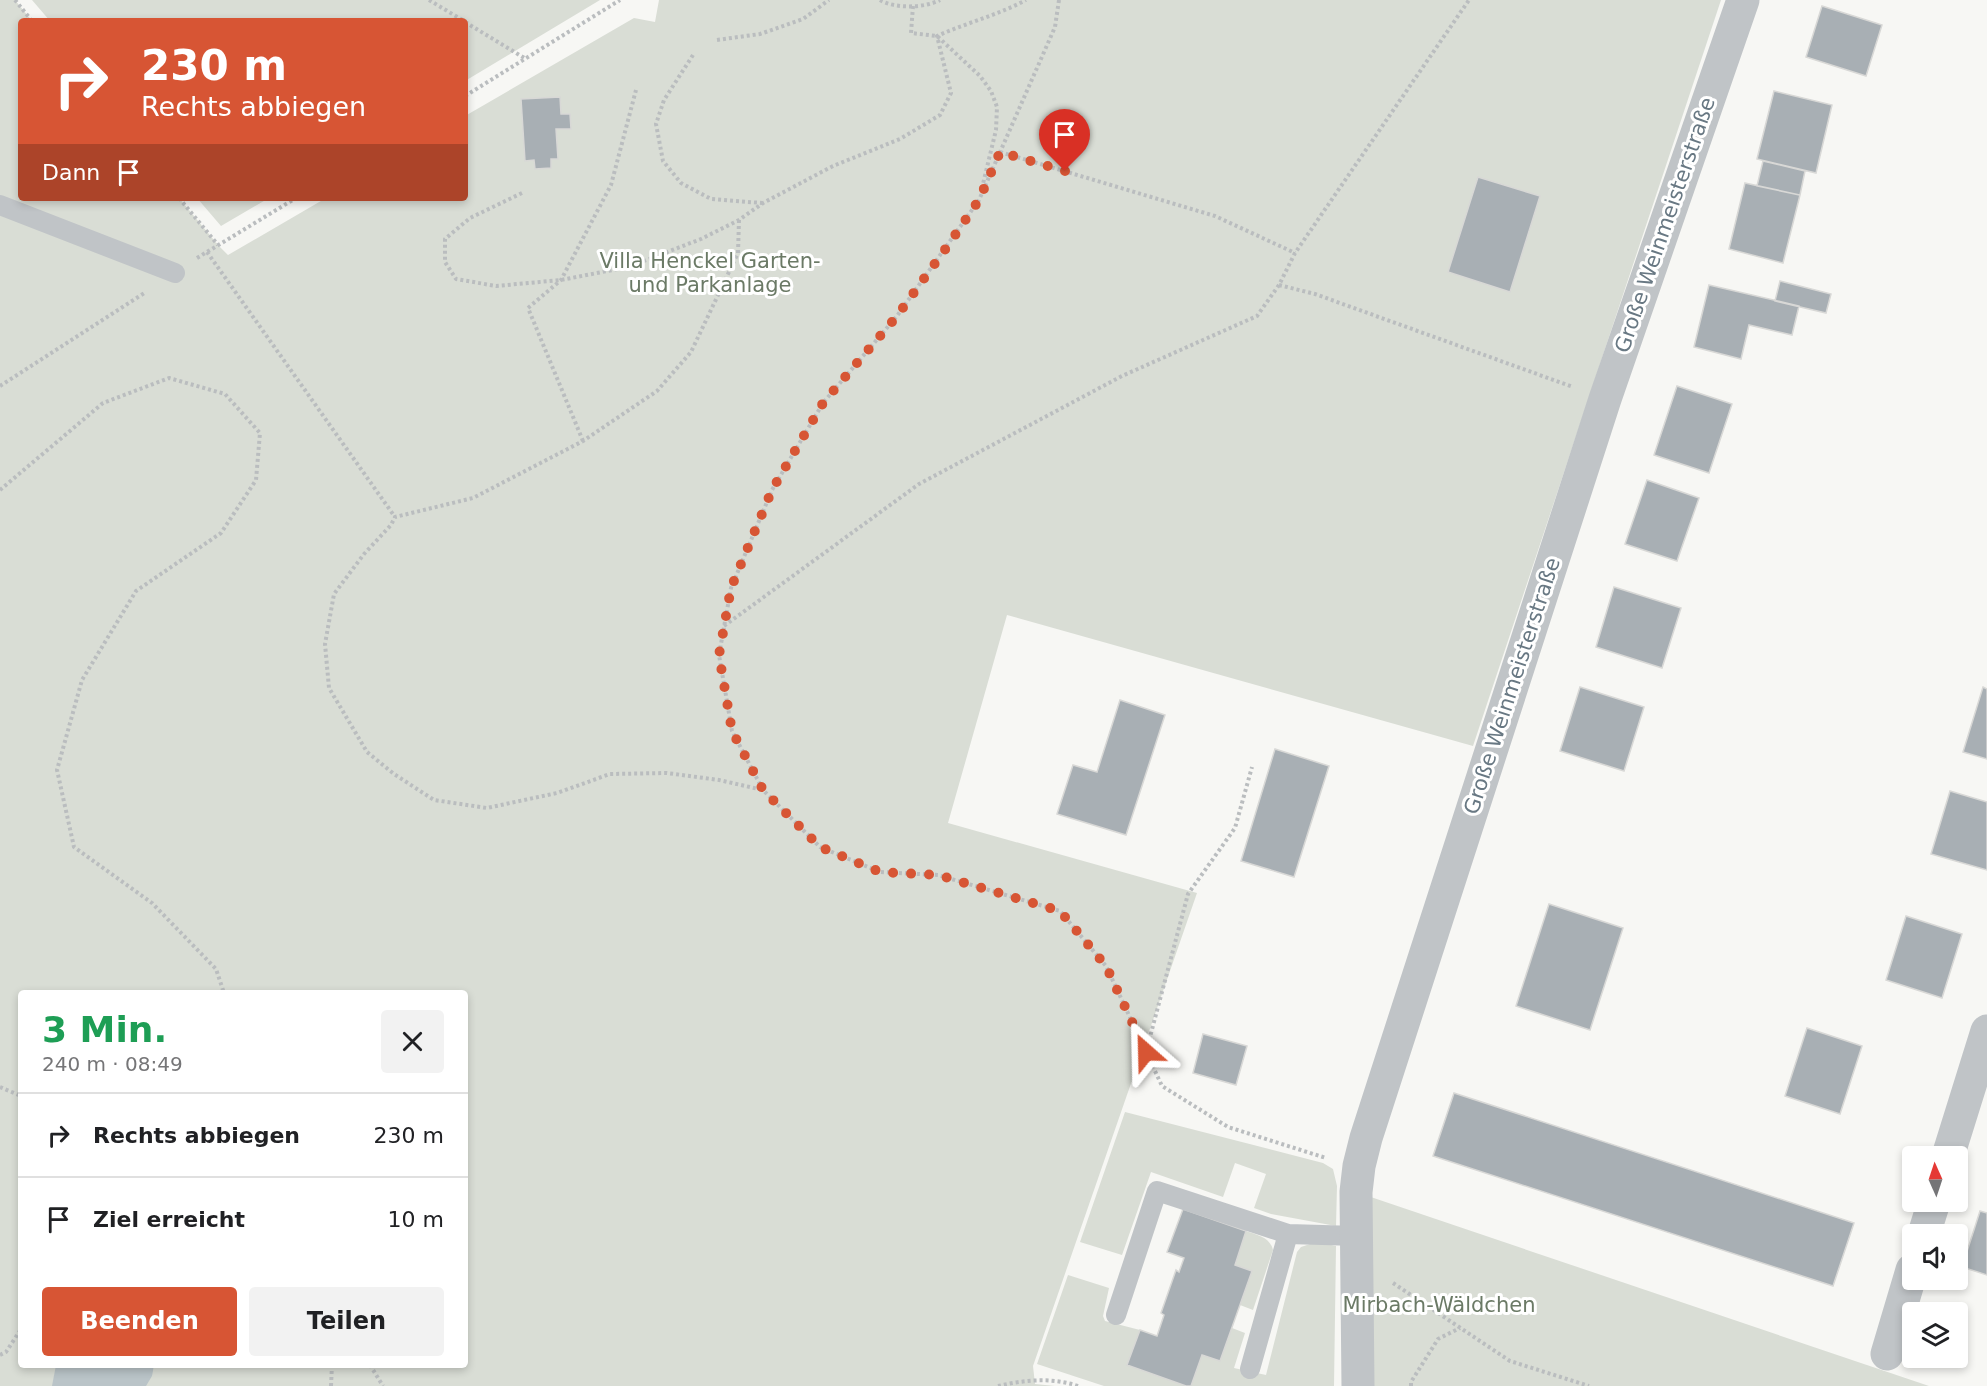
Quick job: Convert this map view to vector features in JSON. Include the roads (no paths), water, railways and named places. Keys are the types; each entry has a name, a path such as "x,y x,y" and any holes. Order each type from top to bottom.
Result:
{"street":[{"name":"Große Weinmeisterstraße","path":"1358,1386 1356,1192 1366,1138 1605,399 1743,0"},
{"path":"1951,1146 1987,1031"},
{"path":"1887,1354 1906,1290"}],"lane":[{"path":"0,205 175,273"},
{"path":"1116,1314 1157,1191 1288,1234 1357,1247"},
{"path":"1250,1369 1288,1234"}],"park label":[{"name":"Villa Henckel Garten- und Parkanlage","path":"710,273"},
{"name":"Mirbach-Wäldchen","path":"1439,1305"}]}
